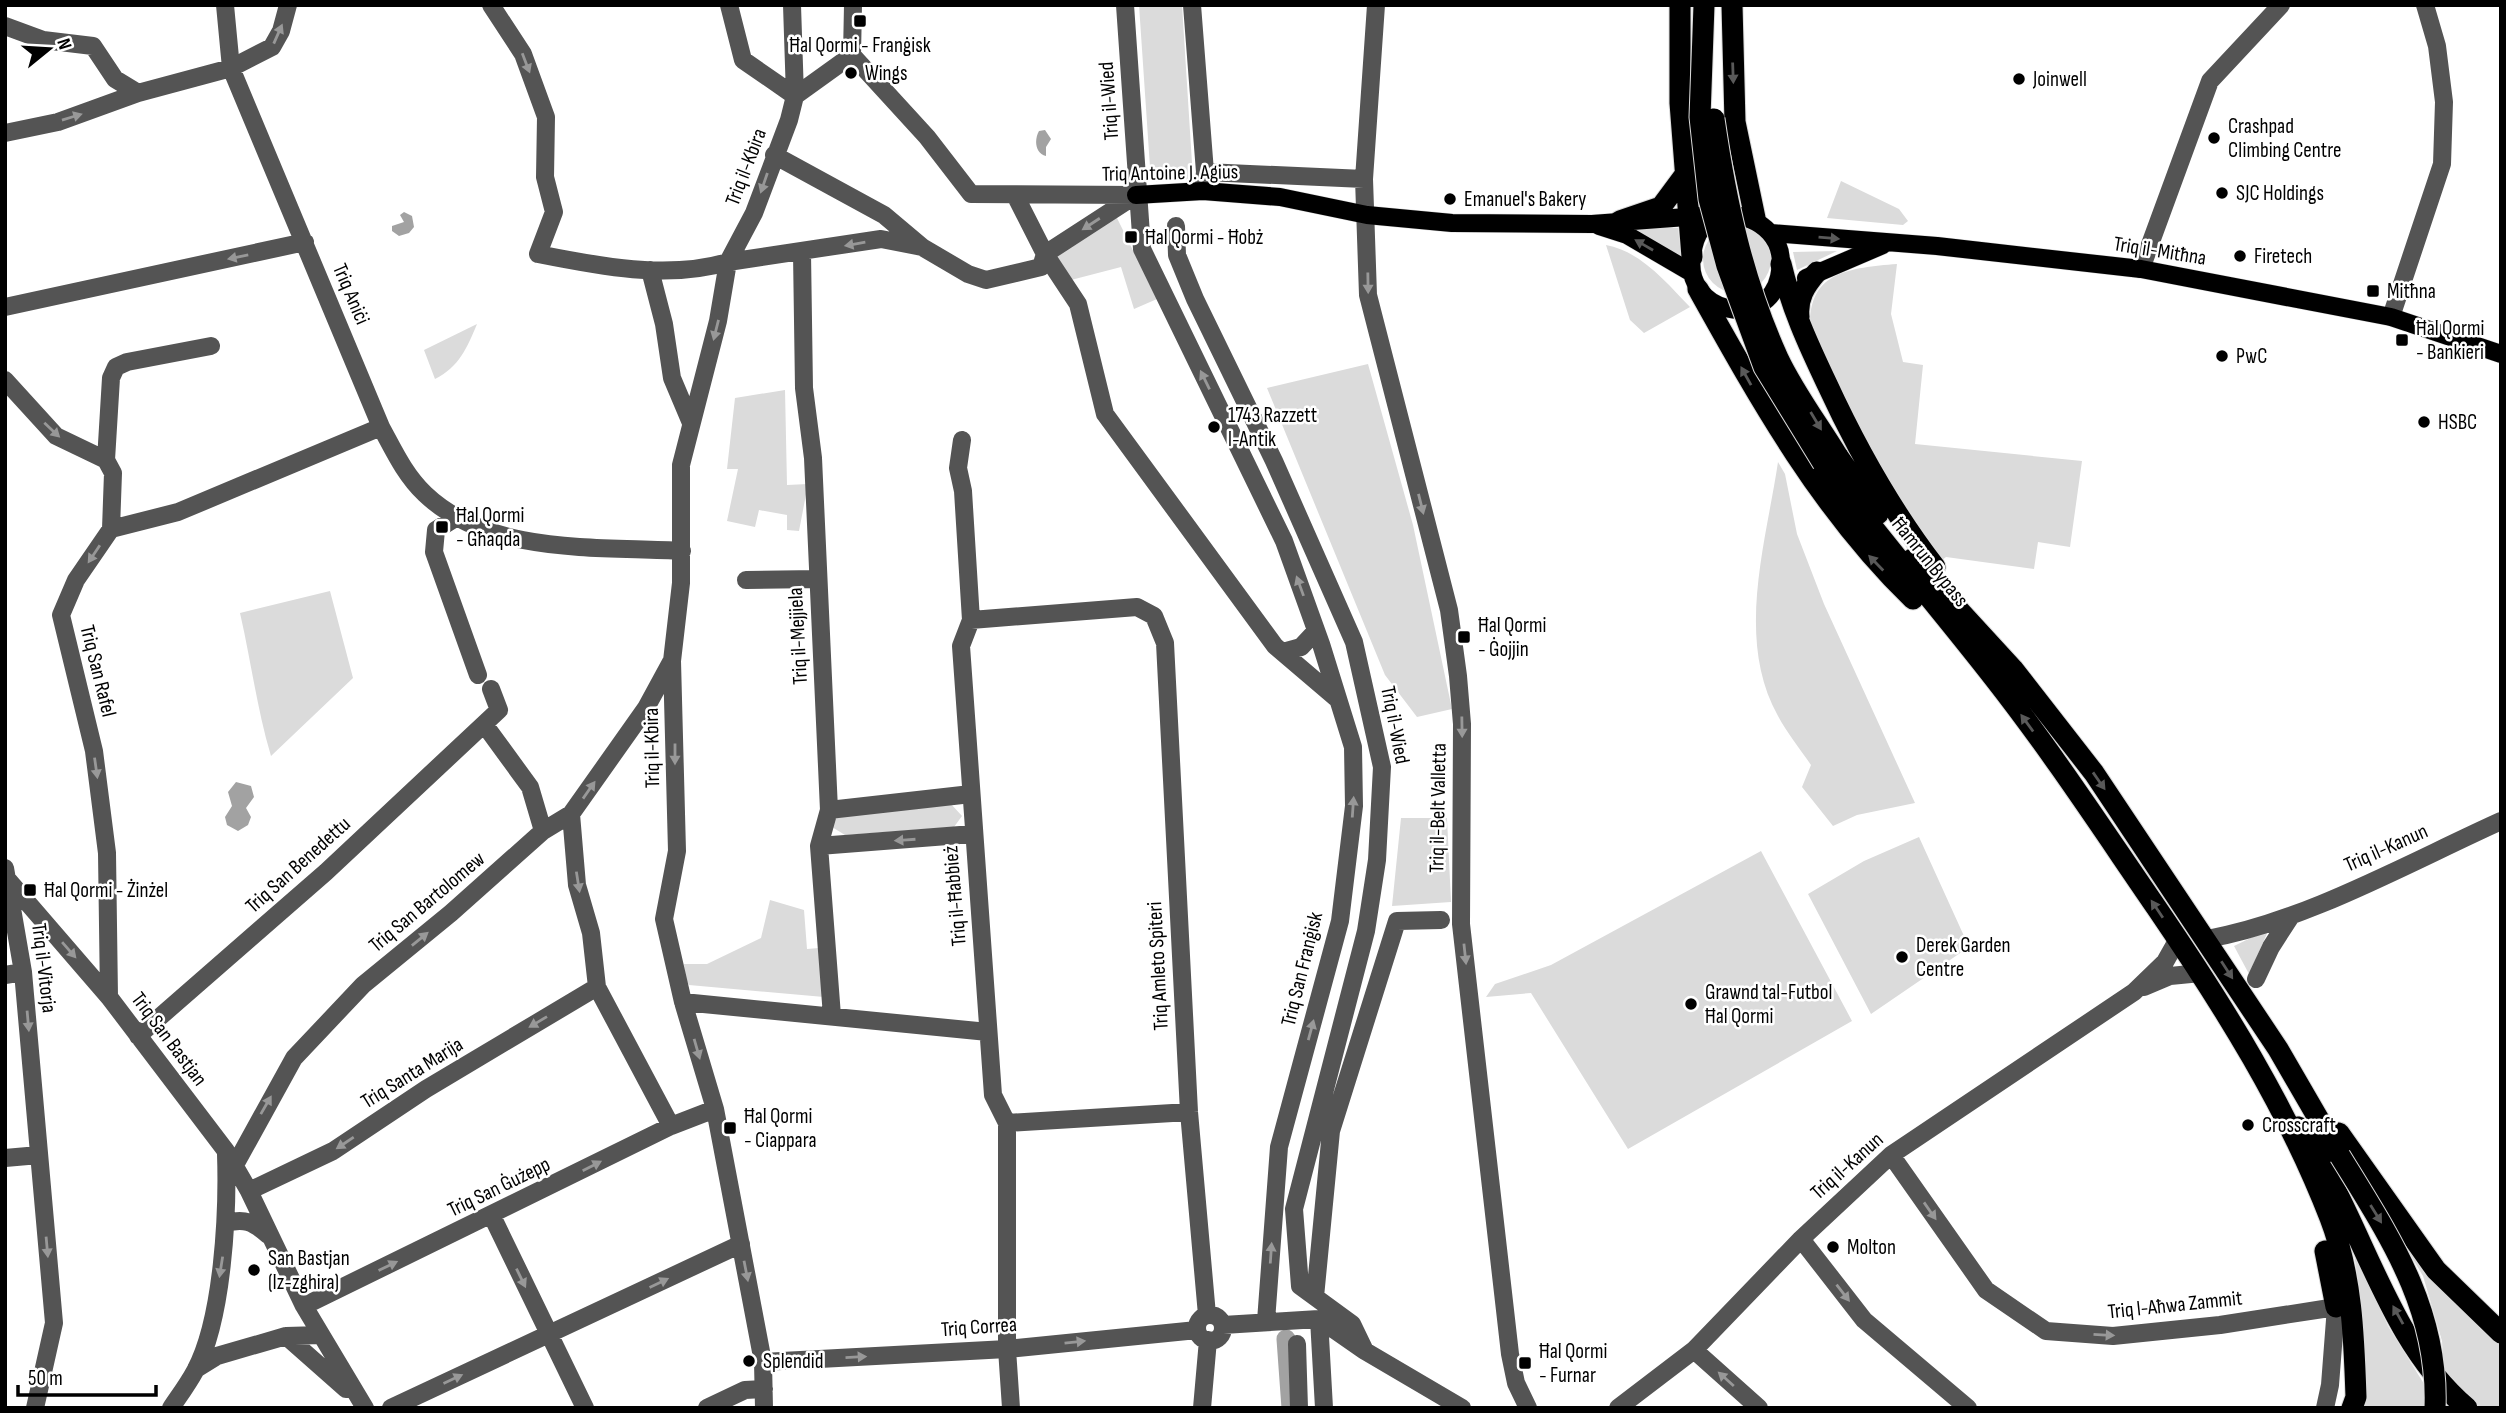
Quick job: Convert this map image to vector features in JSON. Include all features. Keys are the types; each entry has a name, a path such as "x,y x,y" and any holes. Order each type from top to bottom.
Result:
{"highway":[{"path":"1681,5 1680,103 1694,273 1753,388 1807,475 1871,559 2004,674"},
{"name":"Ħamrun Bypass","path":"1704,5 1700,117 1709,199 1727,266 1764,367 1830,459 2004,674 2094,773 2278,1049"},
{"name":"Ħamrun Bypass","path":"1718,5 1714,116 1724,193 1741,262 1779,360 1830,459"},
{"path":"1732,5 1735,122 1755,218"},
{"path":"1620,221 1661,207 1684,176"},
{"path":"1781,264 1800,326 1858,450 1907,530 2004,674"},
{"path":"1800,326 1798,306 1804,287 1817,272"},
{"name":"Ħamrun Bypass","path":"2004,674 2228,1015 2272,1091"},
{"path":"2228,1015 2259,1093 2318,1212 2336,1307"},
{"path":"2278,1049 2390,1237 2417,1291 2431,1364 2435,1408"},
{"path":"2278,1049 2436,1270 2501,1333"},
{"path":"2272,1091 2334,1232 2352,1306 2357,1397 2353,1408"},
{"path":"2272,1091 2319,1155 2384,1290 2424,1362 2447,1391 2467,1408"}],"main road":[{"name":"Triq Antoine J. Agius","path":"1136,195 1203,191 1280,197 1367,215"},
{"path":"1367,215 1452,223 1592,224 1727,214 1755,218 1771,233 1781,264 1779,281 1770,295 1757,305 1741,310 1724,309 1709,301 1694,273 1696,234 1709,222 1727,214"},
{"path":"1592,224 1627,235 1694,273"},
{"name":"Triq il-Mitħna","path":"1771,233 2141,269 2391,317 2501,354"},
{"name":"Triq il-Mitħna","path":"1757,305 1817,272 1887,243"}],"street":[{"name":"Triq Aniċi","path":"225,5 231,68 381,427 401,467 425,494 457,517 491,532 555,544 682,551"},
{"path":"5,133 58,122 138,93 231,68 272,47 281,31 288,5"},
{"path":"491,5 523,54 546,117 545,177 554,212 538,254 650,270 704,270 727,262 802,253 881,239 922,247"},
{"path":"729,5 743,60 795,96 852,55 853,5"},
{"name":"Triq il-Kbira","path":"764,1408 763,1362 715,1109 683,1002 664,919 677,851 676,717 671,661 682,551 681,465 718,321 727,262 754,213 789,120 795,96 792,5"},
{"name":"Triq il-Wied","path":"1125,5 1135,131 1136,195 1142,249 1284,541 1336,698"},
{"path":"1192,5 1205,172 1203,191"},
{"name":"Triq il-Belt Valletta","path":"1376,5 1364,179 1367,295 1449,610 1462,724 1461,924 1510,1354 1516,1382 1528,1408"},
{"path":"2141,269 2210,80 2281,5"},
{"path":"2391,317 2442,164 2445,102 2437,47 2425,5"},
{"path":"5,26 43,40 93,46 115,79 138,93"},
{"name":"Triq Antoine J. Agius","path":"852,55 928,137 971,194 1017,197 1136,195"},
{"path":"774,155 884,215 922,247 968,274 986,280 1041,267 1045,254 1136,195"},
{"name":"Triq Antoine J. Agius","path":"1205,172 1364,179"},
{"name":"Triq San Franġisk","path":"1017,197 1045,254 1078,304 1105,414 1283,652 1336,698 1353,747 1354,806 1340,921 1279,1147 1266,1321"},
{"name":"Triq il-Wied","path":"1176,226 1177,255 1195,299 1274,461 1354,642 1382,767 1377,860 1366,931 1294,1209 1300,1286 1352,1324 1365,1351"},
{"path":"5,307 304,242"},
{"name":"Triq il-Mejjiela","path":"802,253 804,388 813,458 829,810 819,846 832,1016"},
{"path":"650,270 664,324 671,377 691,424"},
{"path":"211,346 127,362 116,367 111,378 106,460 113,473 111,529 178,512 381,427"},
{"path":"5,380 56,436 106,460"},
{"name":"Triq il-Ħabbież","path":"961,440 958,468 963,491 971,620 961,646 973,834 993,1096 1007,1124 1007,1349 1011,1408"},
{"path":"457,517 436,530 434,552 478,676"},
{"name":"Triq San Rafel","path":"109,997 106,841 94,751 61,615 76,580 111,529"},
{"path":"746,580 818,579"},
{"name":"Triq Amleto Spiteri","path":"971,620 1137,607 1154,616 1165,643 1188,1112 1204,1329 1202,1408"},
{"path":"1283,652 1301,647 1316,631"},
{"name":"Triq San Bartolomew","path":"227,1153 247,1140 294,1058 363,985 451,913 543,831 572,814 646,708 671,661"},
{"path":"491,690 499,710 484,724 530,787 543,831"},
{"path":"646,708 676,717"},
{"name":"Triq San Benedettu","path":"138,1036 326,872 484,724"},
{"path":"829,810 971,794"},
{"path":"572,814 577,885 591,933 597,987 671,1126"},
{"name":"Triq il-Kanun","path":"2207,939 2244,932 2291,916 2501,821"},
{"path":"819,846 973,834"},
{"name":"Triq San Bastjan","path":"7,874 109,997 227,1153 249,1191 304,1306 326,1370"},
{"name":"Triq il-Vitorja","path":"7,874 23,972 54,1323 35,1408"},
{"path":"2256,979 2271,947 2291,916"},
{"path":"1315,1297 1331,1131 1397,921 1441,920"},
{"name":"Triq il-Kanun","path":"1618,1408 1694,1350 1801,1239 1891,1155 2134,992 2165,962 2178,939"},
{"path":"5,975 23,972"},
{"name":"Triq il-Kanun","path":"2134,992 2171,976 2201,973"},
{"name":"Triq Santa Marija","path":"249,1191 333,1151 426,1089 597,987"},
{"path":"683,1002 988,1032"},
{"name":"Triq San Ġużepp","path":"304,1306 671,1126 715,1109"},
{"path":"1007,1124 1188,1112"},
{"path":"171,1408 196,1369 213,1314 226,1223 227,1153"},
{"path":"5,1158 40,1155"},
{"name":"Triq l-Aħwa Zammit","path":"1891,1155 1986,1290 2046,1331 2113,1336 2220,1325 2336,1307"},
{"path":"492,1216 585,1408"},
{"name":"Triq San Bastjan","path":"226,1223 240,1219 254,1223 273,1240"},
{"path":"1801,1239 1864,1320 1968,1408"},
{"path":"391,1408 741,1244"},
{"path":"2325,1408 2330,1385 2336,1307"},
{"path":"1204,1329 1217,1317 1223,1325 1319,1319 1365,1351 1462,1408"},
{"path":"1319,1319 1324,1408"},
{"name":"Triq Correa","path":"763,1362 1007,1349 1204,1329"},
{"path":"196,1369 217,1356 286,1336 314,1335"},
{"name":"Triq San Bastjan","path":"314,1335 362,1405"},
{"name":"Triq San Bastjan","path":"286,1336 362,1405"},
{"path":"1297,1344 1299,1408"},
{"path":"1694,1350 1759,1408"},
{"path":"707,1408 745,1390 764,1389"}],"shaded area":[{"path":"1139,5 1182,5 1193,179 1151,182"},
{"path":"1045,130 1051,139 1046,147 1046,156 1040,152 1036,142 1039,131"},
{"path":"1841,181 1899,209 1908,221 1903,225 1827,218"},
{"path":"404,212 412,216 414,227 409,233 399,236 392,231 392,226 404,222 400,215"},
{"path":"1115,214 1157,299 1134,309 1121,267 1071,280 1053,253"},
{"path":"1737,225 1750,228 1761,235 1768,246 1771,259 1768,272 1761,283 1750,290 1737,293 1724,290 1713,283 1706,272 1703,259 1706,246 1713,235 1724,228"},
{"path":"1628,228 1678,228 1681,256"},
{"path":"1606,245 1618,248 1641,261 1690,307 1644,333 1630,320"},
{"path":"1837,251 1797,270 1793,252"},
{"path":"1897,264 1891,314 1903,362 1923,365 1915,444 2082,461 2070,547 2038,542 2034,569 1946,557 1938,563 1896,504 1811,335 1814,298 1822,286 1846,272"},
{"path":"477,324 466,349 456,363 435,379 424,350"},
{"path":"1368,364 1413,525 1452,709 1417,717 1385,675 1267,388"},
{"path":"785,390 787,485 808,484 799,531 787,530 787,515 759,510 755,527 727,521 738,469 727,469 735,398"},
{"path":"1778,462 1785,474 1797,534 1824,604 1915,803 1857,815 1833,826 1802,787 1811,765 1778,716 1765,686 1758,655 1757,590"},
{"path":"330,591 353,678 271,756 240,613"},
{"path":"236,782 251,786 254,797 246,808 251,817 248,825 238,831 227,825 225,817 232,806 228,792"},
{"path":"951,804 962,816 954,827 845,835 832,827 836,817"},
{"path":"1401,818 1447,818 1451,902 1392,906"},
{"path":"1919,837 1969,947 1871,1014 1808,894 1864,861"},
{"name":"Grawnd tal-Futbol Ħal Qormi","path":"1761,851 1852,1021 1628,1149 1531,993 1486,997 1495,984 1551,965"},
{"path":"770,900 804,910 807,949 819,948 824,997 689,985 685,979 684,964 707,964 761,938"},
{"path":"2269,929 2249,974 2234,946"},
{"path":"2363,1176 2462,1309 2501,1345 2501,1408 2446,1408 2442,1341 2423,1276"},
{"path":"2353,1247 2388,1326 2426,1387 2426,1408 2358,1408 2364,1348"}],"waterway":[{"path":"1286,1339 1291,1408"}],"place":[{"name":"Ħal Qormi - Franġisk","path":"860,21"},
{"name":"Wings","path":"851,73"},
{"name":"Joinwell","path":"2019,79"},
{"name":"Crashpad Climbing Centre","path":"2214,138"},
{"name":"SJC Holdings","path":"2222,193"},
{"name":"Emanuel's Bakery","path":"1450,199"},
{"name":"Ħal Qormi - Ħobż","path":"1131,237"},
{"name":"Firetech","path":"2240,256"},
{"name":"Mitħna","path":"2373,291"},
{"name":"Ħal Qormi - Bankieri","path":"2402,340"},
{"name":"PwC","path":"2222,356"},
{"name":"HSBC","path":"2424,422"},
{"name":"1743 Razzett l-Antik","path":"1214,427"},
{"name":"Ħal Qormi - Għaqda","path":"442,527"},
{"name":"Ħal Qormi - Ġojjin","path":"1464,637"},
{"name":"Ħal Qormi - Żinżel","path":"30,890"},
{"name":"Derek Garden Centre","path":"1902,957"},
{"name":"Grawnd tal-Futbol Ħal Qormi","path":"1691,1004"},
{"name":"Crosscraft","path":"2248,1125"},
{"name":"Ħal Qormi - Ciappara","path":"730,1128"},
{"name":"Molton","path":"1833,1247"},
{"name":"San Bastjan (Iz-zghira)","path":"254,1270"},
{"name":"Splendid","path":"749,1361"},
{"name":"Ħal Qormi - Furnar","path":"1525,1363"}]}
